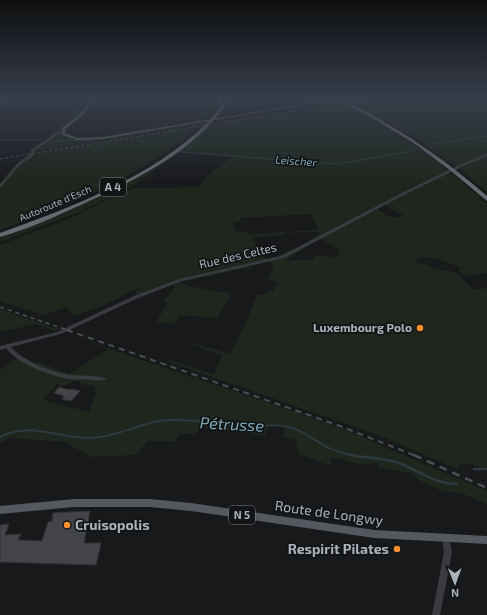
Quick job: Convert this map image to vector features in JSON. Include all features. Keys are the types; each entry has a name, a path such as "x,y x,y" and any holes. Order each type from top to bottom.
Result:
{"highway":[{"name":"Autoroute d'Esch","path":"0,232 73,203 149,164 192,134 200,127"},
{"name":"Autoroute d'Esch","path":"0,236 76,205 140,173 190,139 202,127"},
{"path":"390,127 420,145 447,165 487,199"},
{"path":"395,127 415,139 487,195"}],"main road":[{"path":"66,127 62,132 66,136 73,138 94,139 169,127"},
{"name":"Route de Longwy","path":"0,510 93,502 150,503 192,507 374,534 487,540"},
{"name":"N 5","path":"0,507 37,506"}],"street":[{"path":"0,186 20,163 32,155 32,151 56,134 62,132"},
{"name":"Rue des Celtes","path":"0,348 58,333 136,297 181,280 282,257 323,234 447,172 487,155"},
{"path":"7,346 10,351 18,357 65,376 88,376 103,379"},
{"path":"436,615 448,552 446,539"}],"shaded area":[{"path":"62,127 69,127 67,131 75,137 93,138 161,127 188,127 27,153 40,145"},
{"path":"196,127 176,144 120,180 58,208 0,230 0,184 11,169 28,155"},
{"path":"207,127 387,127 420,149 454,175 487,204 487,273 465,276 458,271 460,267 436,259 424,258 413,261 430,266 429,267 456,273 474,290 487,288 487,470 472,464 459,465 457,469 378,435 166,361 169,360 214,374 222,355 193,345 193,343 230,354 257,295 262,295 268,291 273,291 278,282 267,280 274,266 270,262 248,266 253,267 249,269 239,288 248,269 246,268 178,283 229,293 230,297 217,318 180,315 175,324 156,322 168,303 164,302 175,286 172,283 136,297 136,291 149,283 106,304 74,316 66,307 43,315 0,301 0,245 73,217 127,190 137,188 198,187 213,171 232,157 179,152 136,184 82,211 0,242 0,238 97,198 139,175 175,152","holes":["384,205 403,215 400,217 393,217 386,215 377,209","311,214 318,230 249,234 243,231 235,231 233,222 240,221 240,218","284,233 321,233 297,248 270,259 266,258 252,238 284,235","320,238 338,249 340,253 336,257 315,255 313,259 288,261 289,258"]},
{"path":"396,127 487,127 487,192 458,168 417,139"},
{"path":"0,309 60,329 54,331 36,324 0,332"},
{"path":"66,332 125,354 339,427 487,491 487,504 461,493 444,492 418,480 412,473 378,468 377,463 359,464 331,457 331,466 298,454 296,440 283,437 285,426 268,426 265,436 202,427 194,434 180,434 175,442 148,441 135,455 91,457 65,442 10,438 0,443 0,370 18,357 35,364 38,362 69,374 108,349","holes":["78,380 81,386 86,384 94,386 96,393 89,412 43,400 57,384 63,386"]}],"building":[{"path":"59,387 80,391 71,401 62,399 64,396 54,393"},
{"path":"90,511 84,543 101,543 96,565 0,562 0,525 9,524 5,535 21,534 18,540 42,541 48,522 52,521 53,513"}],"waterway":[{"name":"Leischer","path":"434,144 487,136"},
{"name":"Leischer","path":"0,140 41,140"},
{"name":"Leischer","path":"51,141 94,140"},
{"name":"Leischer","path":"98,145 110,143"},
{"name":"Leischer","path":"179,152 338,164 412,151"},
{"name":"Pétrusse","path":"0,437 11,432 34,431 80,438 92,438 118,433 159,421 179,420 246,426 273,425 290,427 330,449 353,455"},
{"name":"Pétrusse","path":"353,455 393,461 441,482 457,484"},
{"name":"Pétrusse","path":"474,469 487,469"}],"railway":[{"path":"0,159 197,127"},
{"path":"0,307 70,331"},
{"path":"67,330 340,426 416,456"},
{"path":"414,455 487,488"}],"place":[{"name":"Luxembourg Polo","path":"420,328"},
{"name":"Cruisopolis","path":"67,525"},
{"name":"Respirit Pilates","path":"397,549"}]}
